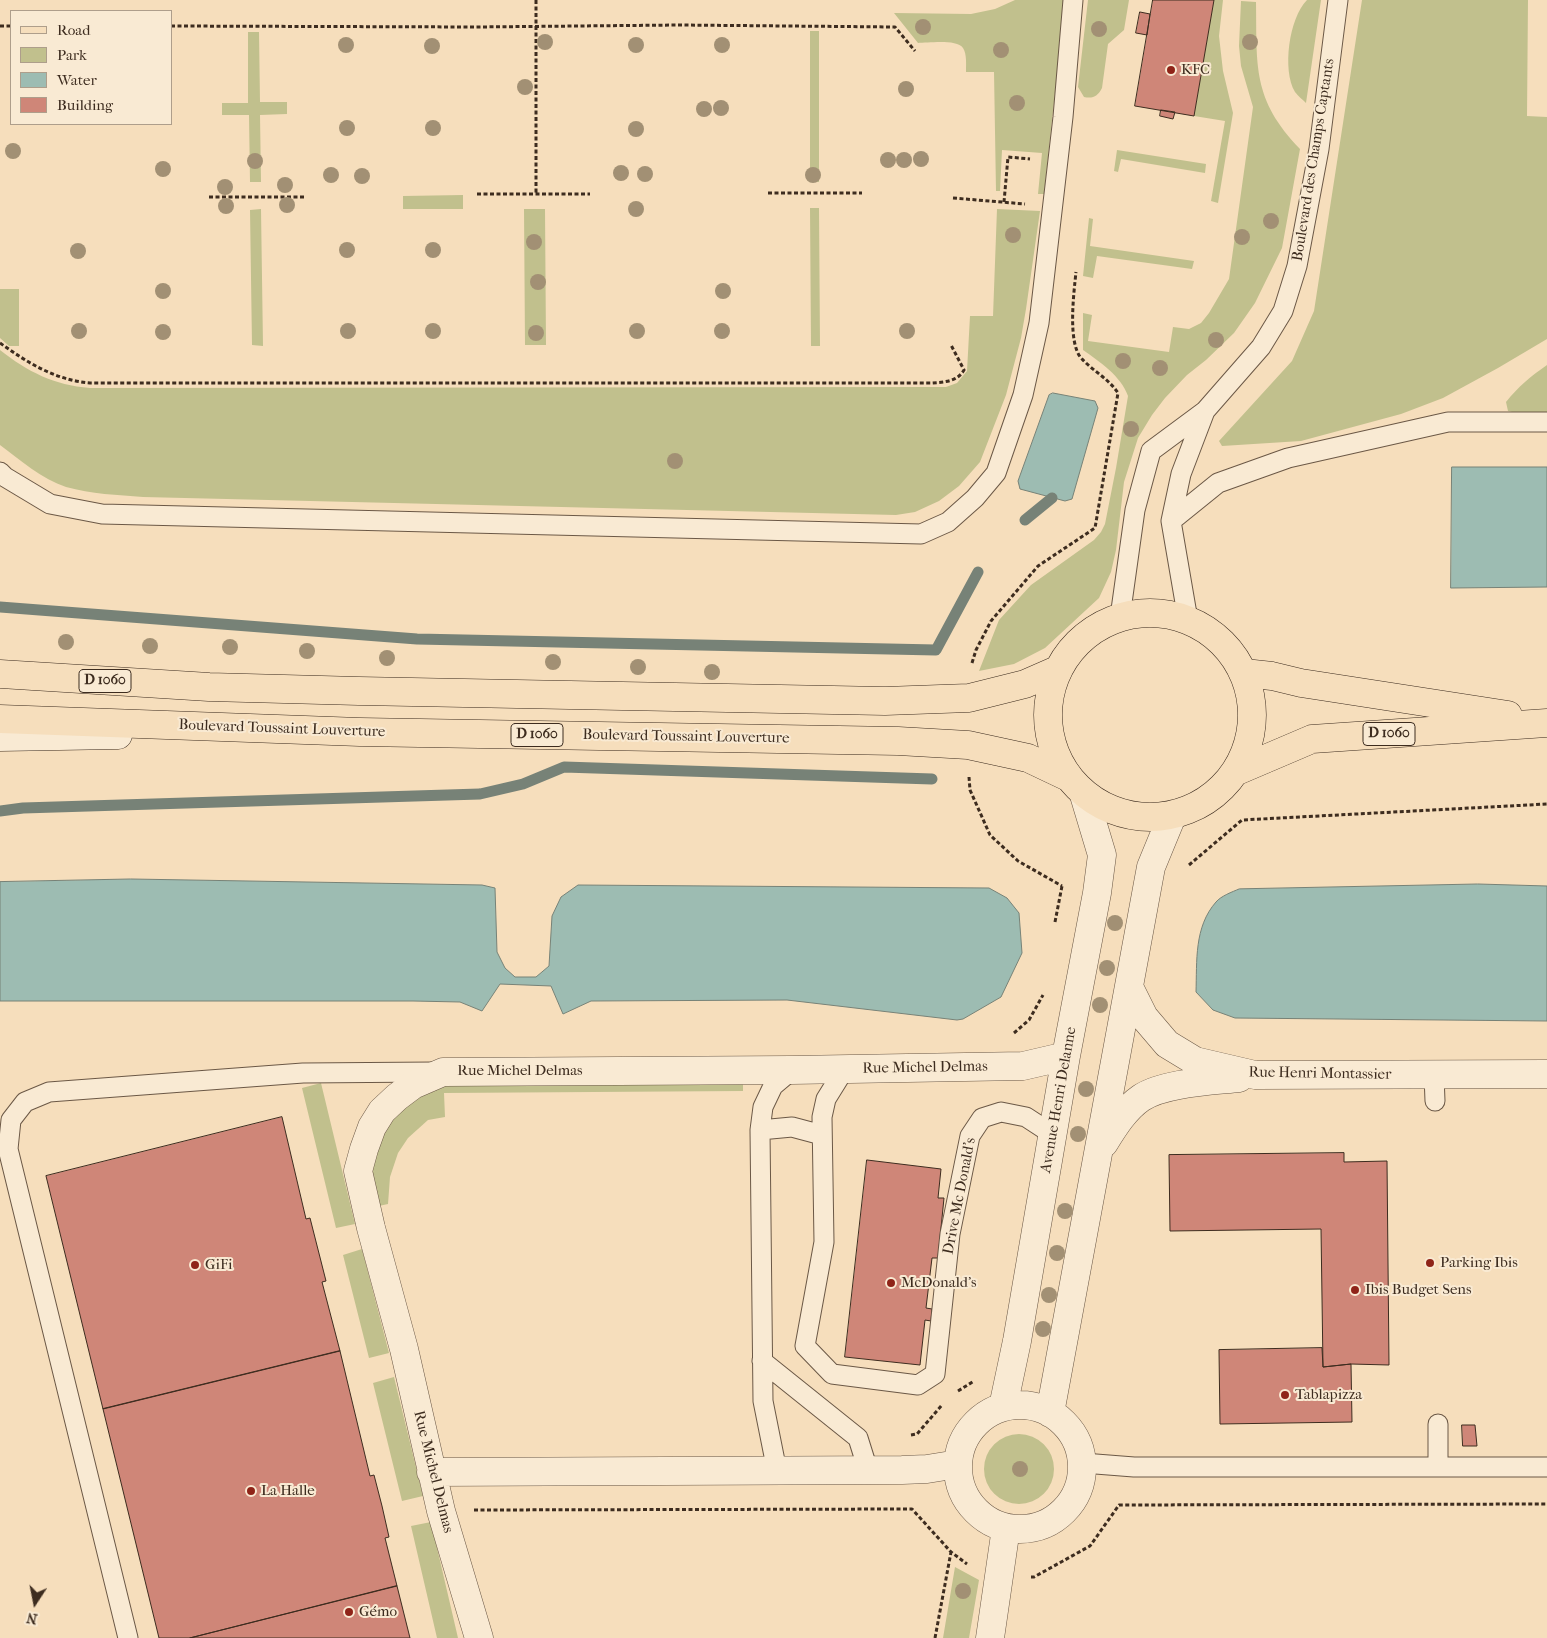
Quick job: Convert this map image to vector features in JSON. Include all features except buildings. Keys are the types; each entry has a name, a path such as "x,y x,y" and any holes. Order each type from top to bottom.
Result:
{"main road":[{"path":"1076,786 1054,752 1047,725 1048,697 1057,670 1073,647 1094,629 1120,617 1154,612 1188,620 1212,632 1230,651 1244,673 1253,706 1250,740 1237,771"},
{"name":"D 1060","path":"0,674 209,686 359,691 885,701 969,698 1025,684 1057,670"},
{"name":"D 1060","path":"1244,673 1272,676 1301,683 1547,722"},
{"name":"Boulevard Toussaint Louverture","path":"0,719 360,732 898,741 968,745 1028,758 1076,786 1104,807 1126,815 1149,818 1172,816 1198,806 1220,791 1237,771"},
{"name":"D 1060","path":"1237,771 1312,739 1547,722"}],"street":[{"path":"0,737 360,732"},
{"name":"Avenue Henri Delanne","path":"1003,1407 1017,1341 1052,1134 1097,893 1102,855 1076,786"},
{"path":"1050,1412 1151,866 1172,816"},
{"name":"Rue Henri Montassier","path":"1129,987 1144,1017 1167,1044 1195,1061 1255,1075 1434,1088 1547,1074"},
{"name":"Rue Michel Delmas","path":"480,1638 440,1511 396,1316 370,1228 358,1172 372,1127 382,1111 396,1097 413,1085 443,1072 844,1070 1023,1066 1066,1056"},
{"path":"1098,1151 1122,1115 1141,1098 1163,1088 1255,1075"},
{"path":"1016,1405 1031,1406 1050,1412 1067,1426 1078,1443 1083,1463 1082,1482 1074,1500 1061,1515 1044,1525 1025,1529 1006,1528 990,1521 976,1511 966,1497 960,1481 958,1464 963,1443 974,1426 987,1413 1003,1407 1016,1405"},
{"path":"431,1472 902,1470 927,1469 958,1464"},
{"path":"990,1638 1006,1528"}],"lane":[{"path":"0,472 5,477 50,504 102,514 921,534 948,522 975,498 996,473 1023,395 1039,323 1063,117 1073,0"},
{"name":"Boulevard des Champs Captants","path":"1120,617 1135,510 1151,452 1205,411 1261,347 1283,311 1297,266 1319,149 1338,0"},
{"name":"Boulevard des Champs Captants","path":"1188,620 1171,522 1181,474 1205,411"},
{"path":"1171,522 1218,483 1288,458 1448,422 1547,422"},
{"path":"778,1471 763,1401 760,1130 763,1107 773,1086 792,1070"},
{"name":"Drive Mc Donald's","path":"844,1070 826,1099 822,1117 824,1242 805,1346 832,1374 918,1385 935,1374 950,1234 970,1136 982,1118 1002,1112 1026,1117 1052,1134"},
{"path":"128,1638 8,1149 11,1120 25,1102 49,1092 303,1072 443,1072"},
{"path":"760,1130 792,1127 822,1135"},
{"path":"762,1361 858,1438 868,1470"},
{"path":"1438,1424 1438,1467"},
{"path":"1083,1463 1134,1467 1547,1467"}],"path":[{"path":"536,0 536,194"},
{"path":"172,26 700,25 895,27 915,51"},
{"path":"1004,202 1008,158 1034,160"},
{"path":"768,193 862,193"},
{"path":"477,194 590,194"},
{"path":"209,197 306,197"},
{"path":"953,198 1024,203"},
{"path":"970,670 976,650 991,620 1038,566 1095,528 1118,393 1114,387 1080,358 1076,350 1074,316 1077,266"},
{"path":"0,344 37,368 73,382 90,383 932,383 954,380 964,370 951,345"},
{"path":"968,774 970,790 990,834 1018,861 1062,886 1097,893"},
{"path":"1182,871 1242,820 1547,804"},
{"path":"1055,925 1062,886"},
{"path":"1023,1066 1008,1038 1029,1020 1043,994"},
{"path":"956,1393 978,1378"},
{"path":"902,1470 904,1437 916,1434 948,1398"},
{"path":"440,1511 912,1509 951,1552 974,1568 1034,1577 1090,1546 1119,1505 1547,1504"},
{"path":"935,1638 951,1552"}],"green space":[{"path":"1015,0 1065,0 1044,194 1038,194 1042,153 1002,150 1000,191 996,191 994,72 966,72 965,53 960,45 949,42 918,43 894,13 971,14 995,9"},
{"path":"1088,0 1129,0 1124,30 1108,44 1102,88 1097,95 1090,98 1084,97 1078,87"},
{"path":"1214,0 1223,0 1219,36 1223,71 1233,113 1218,203 1211,201 1225,121 1194,116"},
{"path":"1307,0 1321,0 1306,103 1295,92 1291,82 1288,58 1292,31 1301,8"},
{"path":"1362,0 1528,0 1527,116 1547,117 1547,339 1443,398 1401,414 1301,441 1222,446 1219,441 1292,361 1314,311"},
{"path":"1241,1 1256,2 1260,81 1273,114 1284,131 1300,149 1282,248 1255,303 1234,333 1187,375 1165,398 1138,438 1124,482 1116,550 1111,572 1099,598 1045,648 1014,664 979,671 999,620 1031,585 1094,540 1105,524 1128,396 1115,376 1083,350 1083,313 1092,315 1088,341 1169,352 1173,327 1189,329 1201,323 1229,279 1253,107 1241,66 1239,46"},
{"path":"810,31 819,31 819,182 810,182"},
{"path":"248,32 259,32 260,102 287,102 287,114 260,115 261,182 250,182 249,115 222,115 222,103 248,103"},
{"path":"1117,150 1206,164 1205,173 1121,159 1118,172 1114,171"},
{"path":"463,195 463,209 403,209 403,196"},
{"path":"810,208 819,208 820,346 811,346"},
{"path":"261,209 263,346 252,345 250,210"},
{"path":"524,209 545,209 546,345 525,345"},
{"path":"997,209 1040,211 1021,338 1006,395 980,462 959,486 939,501 915,512 896,515 143,497 95,493 57,484 23,463 0,445 0,350 21,365 42,376 65,384 90,388 946,387 957,383 967,371 970,316 993,316"},
{"path":"1089,218 1093,219 1090,246 1194,261 1192,269 1097,256 1093,278 1083,276"},
{"path":"0,289 19,289 19,346 9,346 0,338"},
{"path":"1547,365 1547,413 1516,413 1508,411 1506,402 1525,382"},
{"path":"743,1082 743,1091 444,1093 445,1117 428,1120 408,1138 398,1153 390,1177 388,1204 374,1207 370,1157 399,1107 442,1085"},
{"path":"321,1083 355,1224 336,1228 302,1088"},
{"path":"362,1249 389,1353 369,1358 343,1255"},
{"path":"394,1377 423,1496 402,1501 373,1383"},
{"path":"1019,1434 1038,1440 1048,1450 1054,1469 1048,1488 1038,1498 1019,1504 1000,1498 990,1488 984,1469 990,1450 1000,1440"},
{"path":"431,1522 458,1638 437,1638 411,1526"},
{"path":"955,1567 979,1580 969,1638 943,1638"}],"water":[{"path":"1053,393 1095,401 1098,408 1072,499 1065,501 1020,489 1018,481 1049,395"},
{"path":"1452,467 1547,467 1547,587 1451,588"},
{"path":"131,879 482,885 495,888 497,952 505,968 515,977 536,977 549,966 552,916 561,897 578,885 989,888 1007,898 1019,913 1022,953 1001,997 963,1019 957,1020 787,1000 591,1001 563,1014 551,986 500,984 482,1011 460,1002 413,1001 0,1001 0,882"},
{"path":"1478,884 1547,886 1547,1021 1235,1018 1213,1010 1196,992 1198,945 1204,922 1218,900 1239,889"}],"waterway":[{"path":"1025,520 1052,498"},
{"path":"0,607 417,639 936,650 978,572"},
{"path":"0,811 23,808 480,794 523,784 564,767 932,779"}],"place":[{"name":"KFC","path":"1171,70"},
{"name":"Parking Ibis","path":"1430,1263"},
{"name":"GiFi","path":"195,1265"},
{"name":"McDonald's","path":"891,1283"},
{"name":"Ibis Budget Sens","path":"1355,1290"},
{"name":"Tablapizza","path":"1285,1395"},
{"name":"La Halle","path":"251,1491"},
{"name":"Gémo","path":"349,1612"}]}
